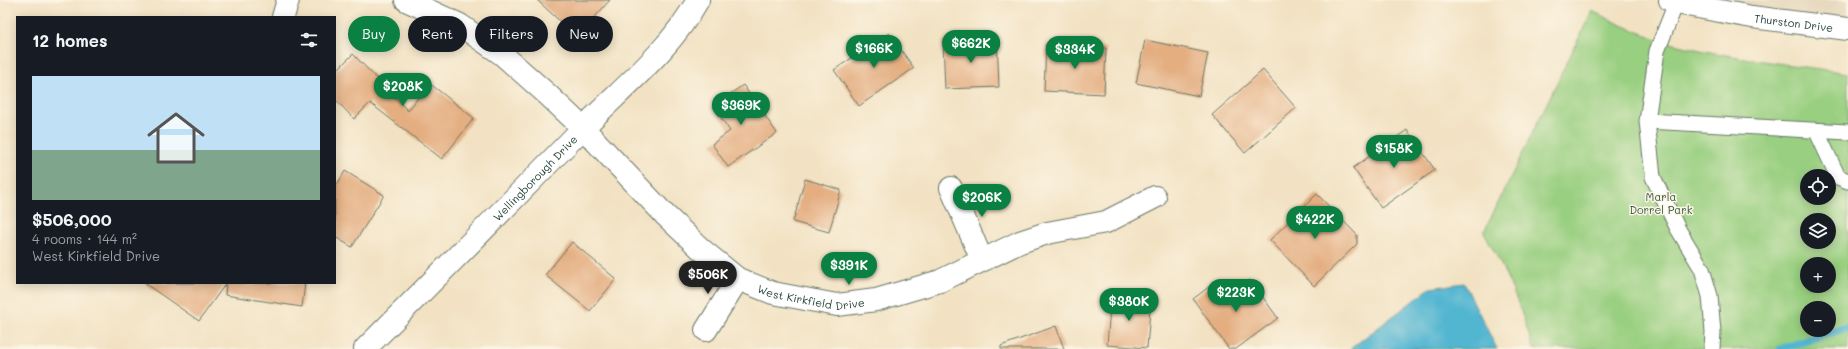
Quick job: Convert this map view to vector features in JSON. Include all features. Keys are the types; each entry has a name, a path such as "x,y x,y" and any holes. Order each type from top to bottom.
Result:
{"street":[{"path":"283,16 288,0"},
{"name":"West Kirkfield Drive","path":"406,0 460,25 503,55 582,128 665,215 701,249 738,279 773,293 837,305 876,300 940,281 1020,242 1047,233 1106,222 1155,197"},
{"name":"Wellingborough Drive","path":"365,349 507,207 582,128 651,63 676,32 698,0"},
{"name":"Thurston Drive","path":"1672,1 1752,17 1848,29"},
{"path":"951,188 982,260"},
{"path":"706,330 738,279"}],"lane":[{"path":"1672,1 1657,51 1647,121 1653,177 1678,229 1702,269 1710,296 1713,332 1712,349"},
{"path":"1647,121 1848,132"},
{"path":"1816,130 1838,177 1848,181"}],"shaded area":[{"path":"1670,0 1848,0 1848,29"}],"green space":[{"name":"Marla Dorrel Park","path":"1592,11 1648,36 1682,46 1744,58 1848,73 1848,349 1533,349 1524,318 1499,260 1484,232"}],"water":[{"path":"1464,283 1497,349 1350,349 1430,288"}],"building":[{"path":"537,0 610,0 596,16 556,16 556,18"},
{"path":"889,33 914,68 859,106 834,70"},
{"path":"997,38 999,87 945,89 943,41"},
{"path":"1145,40 1208,53 1199,96 1136,83"},
{"path":"1046,45 1106,48 1104,94 1044,91"},
{"path":"353,54 408,111 429,83 474,118 442,159 370,103 354,119 336,100 336,71"},
{"path":"1263,70 1296,108 1245,153 1212,115"},
{"path":"743,85 777,133 728,167 712,144 730,131 713,106"},
{"path":"1407,130 1435,170 1381,208 1353,168"},
{"path":"345,171 384,195 352,247 336,238 336,186"},
{"path":"805,179 841,190 829,232 793,222"},
{"path":"1317,194 1357,235 1357,244 1314,286 1270,240"},
{"path":"572,242 616,279 590,311 545,275"},
{"path":"1218,280 1228,295 1250,280 1278,318 1236,349 1229,349 1193,299"},
{"path":"145,284 225,284 199,321"},
{"path":"226,284 305,284 302,307 225,295"},
{"path":"1111,295 1151,298 1147,348 1107,345"},
{"path":"1056,326 1064,349 1001,349 1001,346"}],"waterway":[{"path":"1781,349 1848,327"}]}
